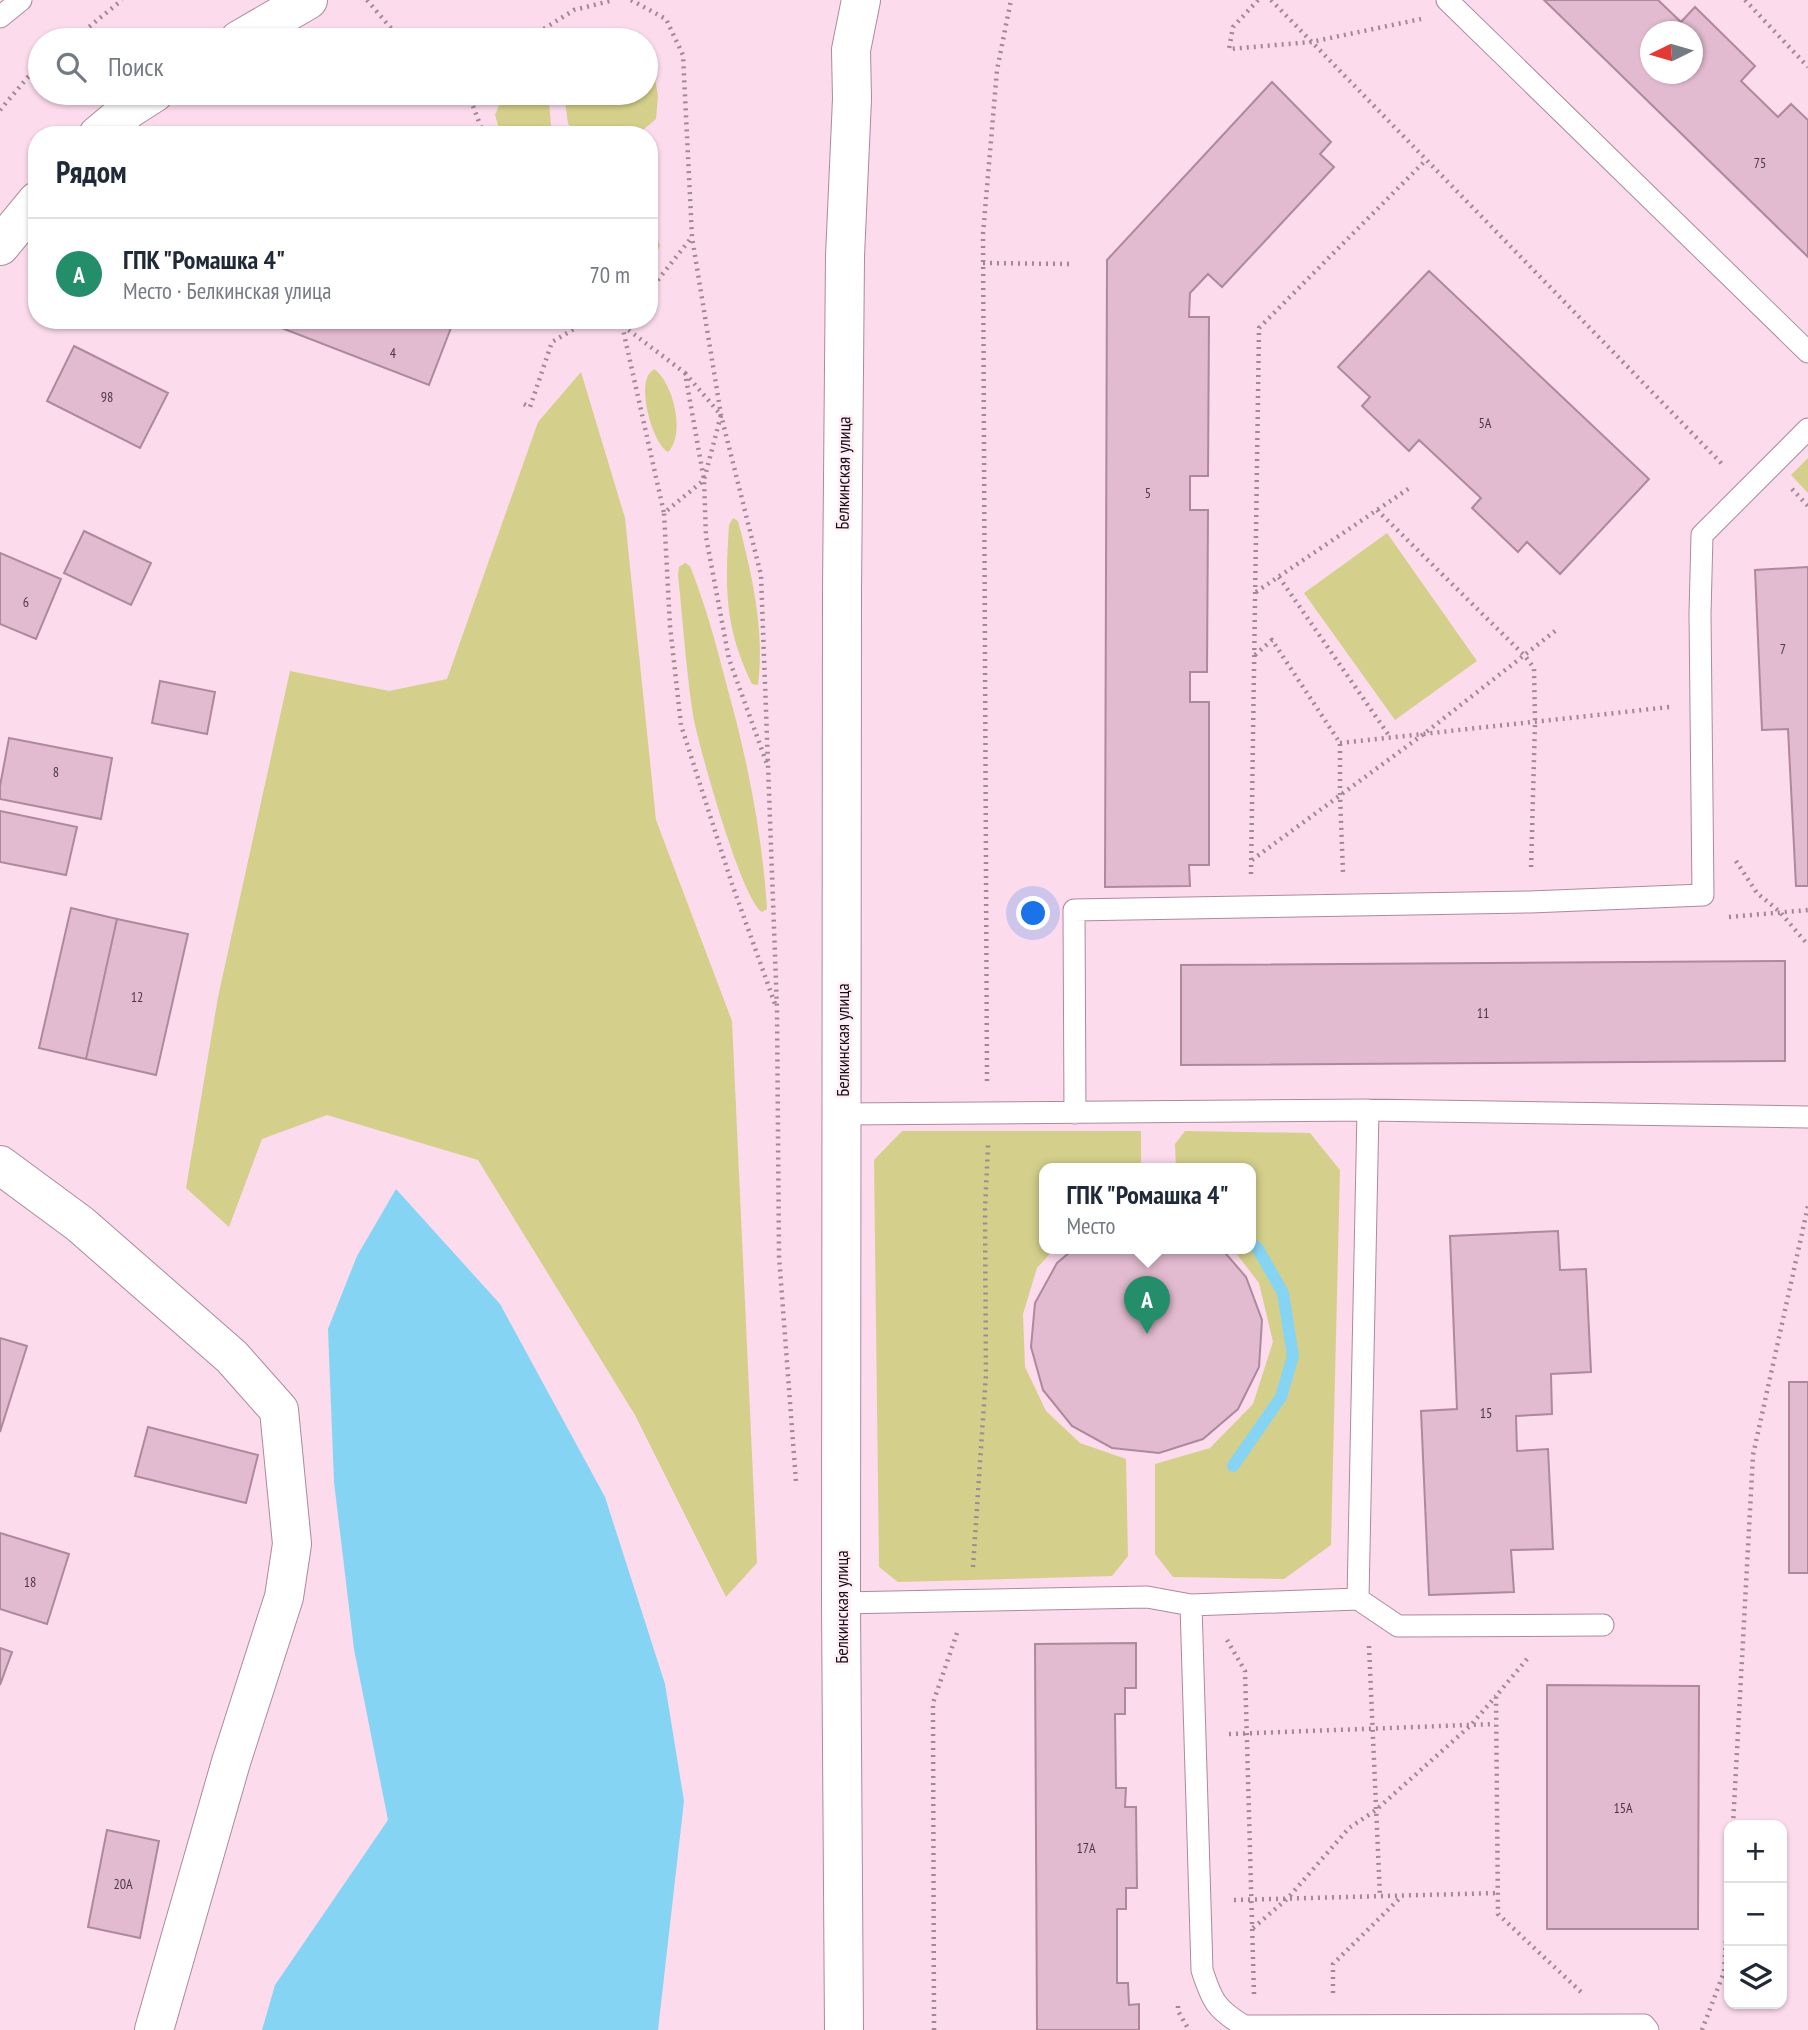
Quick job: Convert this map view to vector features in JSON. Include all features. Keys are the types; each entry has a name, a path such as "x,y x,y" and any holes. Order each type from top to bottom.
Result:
{"street":[{"name":"Белкинская улица","path":"831,0 851,50"},
{"name":"Белкинская улица","path":"844,2030 841,1603 842,579 845,256 852,99 851,50 860,0"},
{"path":"256,28 290,4"},
{"path":"109,126 136,105"},
{"path":"0,247 28,212"},
{"path":"0,1165 80,1224 222,1348 279,1410 292,1544 284,1597 231,1762 154,2030"}],"lane":[{"path":"0,17 21,0"},
{"path":"1453,6 1808,352"},
{"path":"1075,1114 1074,909 1530,902 1703,895 1700,614 1702,535 1808,429"},
{"path":"842,1114 1368,1110 1808,1117"},
{"path":"1358,1598 1368,1110"},
{"path":"841,1603 1147,1597 1199,1605 1358,1598 1398,1626 1603,1625"},
{"path":"1199,1605 1194,1736 1202,1970 1210,1998 1227,2015 1244,2026 1644,2025 1648,2030"}],"path":[{"path":"87,28 122,0"},
{"path":"367,0 391,28"},
{"path":"545,28 574,10 614,0"},
{"path":"631,0 666,19 683,55 692,237 721,415 761,575 777,1009 779,1256 796,1483"},
{"path":"934,2030 933,1703 969,1599 986,1374 988,1112 983,263 998,70 1011,0"},
{"path":"1258,0 1233,27 1229,49 1311,42 1453,6"},
{"path":"1271,0 1746,489"},
{"path":"1745,0 1808,67"},
{"path":"0,108 28,77"},
{"path":"473,105 481,126"},
{"path":"1251,906 1259,328 1426,160"},
{"path":"658,280 692,237"},
{"path":"983,263 1070,264"},
{"path":"524,404 530,407 552,342 574,329"},
{"path":"624,329 664,513 670,626 681,725 732,884 777,1009"},
{"path":"631,329 685,373 721,415"},
{"path":"685,373 704,481 706,537 729,659 768,768"},
{"path":"664,513 704,481 721,415"},
{"path":"1255,593 1411,487"},
{"path":"1377,510 1534,668 1530,902"},
{"path":"1279,577 1390,737"},
{"path":"1252,861 1425,733 1555,631"},
{"path":"1255,656 1272,640 1340,743 1345,905"},
{"path":"1340,743 1702,703"},
{"path":"1733,856 1758,893 1780,912 1808,945"},
{"path":"1703,895 1704,919 1808,910"},
{"path":"1733,1820 1754,1455 1808,1206"},
{"path":"1358,1598 1369,1632 1380,1897"},
{"path":"1199,1605 1245,1671 1255,2026"},
{"path":"1252,1928 1287,1899 1349,1828 1376,1810 1471,1725 1534,1651 1536,1626"},
{"path":"1496,1696 1498,1914 1616,2025"},
{"path":"1194,1736 1495,1724"},
{"path":"1199,1901 1498,1893"},
{"path":"1333,2026 1333,1964 1401,1896"},
{"path":"1702,2030 1724,1972 1726,1946"}],"shaded area":[{"path":"499,105 549,105 551,126 498,126 495,115"},
{"path":"566,105 657,105 656,119 648,126 568,124"},
{"path":"654,369 667,385 675,409 676,433 668,452 657,439 647,407 645,386 648,375"},
{"path":"581,372 625,518 656,820 732,1021 757,1563 726,1597 635,1415 478,1160 327,1115 262,1139 229,1227 186,1188 218,997 290,671 389,691 447,679 538,422"},
{"path":"1808,458 1808,493 1791,475"},
{"path":"733,518 738,521 756,603 760,644 758,685 752,684 743,663 728,606 729,525"},
{"path":"1387,533 1477,661 1395,720 1304,593"},
{"path":"685,563 690,566 710,624 747,767 765,880 767,909 762,912 753,902 743,881 712,787 693,715 678,575 679,567"},
{"path":"902,1131 1141,1131 1141,1163 1039,1163 1039,1254 1050,1254 1037,1268 1023,1314 1025,1367 1046,1411 1080,1443 1126,1459 1128,1556 1112,1576 898,1582 879,1567 874,1160"},
{"path":"1185,1131 1310,1133 1340,1170 1331,1545 1284,1579 1173,1577 1155,1554 1155,1464 1210,1448 1253,1404 1273,1342 1259,1283 1237,1254 1256,1254 1256,1163 1176,1163 1175,1144"}],"water":[{"path":"396,1189 500,1304 605,1497 665,1684 684,1801 658,2030 262,2030 275,1985 388,1820 354,1649 334,1482 328,1329 357,1256"}],"building":[{"path":"1544,0 1658,0 1680,21 1640,21 1640,84 1703,84 1703,21 1682,21 1695,7 1755,66 1741,81 1778,117 1791,104 1808,120 1808,257"},
{"path":"1272,82 1331,142 1320,154 1334,167 1222,287 1208,274 1190,293 1189,317 1209,317 1208,476 1190,476 1190,510 1208,510 1207,672 1190,672 1190,702 1209,702 1209,865 1189,865 1190,886 1105,887 1107,260"},
{"path":"1429,271 1649,479 1560,574 1527,542 1518,552 1472,508 1481,498 1419,440 1409,451 1362,406 1370,397 1338,367"},
{"path":"284,329 451,329 429,385"},
{"path":"74,346 168,393 140,448 47,401"},
{"path":"84,531 151,563 131,605 64,573"},
{"path":"0,553 61,579 36,639 0,624"},
{"path":"1808,567 1808,886 1796,886 1788,729 1762,730 1755,570"},
{"path":"160,681 215,692 207,734 152,723"},
{"path":"9,738 112,758 101,819 0,799"},
{"path":"0,811 77,827 66,875 0,862"},
{"path":"71,908 117,919 86,1059 39,1048"},
{"path":"117,919 188,934 156,1075 86,1059"},
{"path":"1785,961 1785,1061 1181,1065 1181,965"},
{"path":"1558,1231 1560,1270 1586,1269 1591,1372 1551,1374 1552,1414 1516,1416 1517,1451 1548,1449 1553,1549 1511,1550 1514,1592 1429,1595 1421,1411 1457,1409 1450,1236"},
{"path":"1068,1254 1226,1254 1246,1277 1262,1320 1259,1367 1238,1409 1203,1439 1159,1453 1112,1448 1072,1426 1043,1390 1031,1347 1035,1303 1057,1263"},
{"path":"0,1338 27,1346 0,1432"},
{"path":"1789,1382 1808,1382 1808,1573 1789,1573"},
{"path":"148,1427 258,1455 246,1503 135,1476"},
{"path":"0,1533 69,1554 47,1624 0,1609"},
{"path":"1136,1643 1136,1688 1125,1688 1125,1714 1115,1714 1116,1788 1126,1788 1125,1807 1136,1807 1137,1888 1126,1888 1126,1909 1117,1909 1117,1983 1128,1983 1129,2005 1139,2004 1139,2030 1037,2030 1035,1644"},
{"path":"0,1648 12,1652 0,1685"},
{"path":"1547,1685 1699,1686 1698,1929 1547,1929"},
{"path":"107,1830 159,1841 140,1938 88,1927"}],"waterway":[{"path":"1233,1466 1281,1397 1293,1356 1283,1293 1256,1247"}],"place":[{"name":"ГПК \"Ромашка 4\"","path":"1147,1334"}]}
